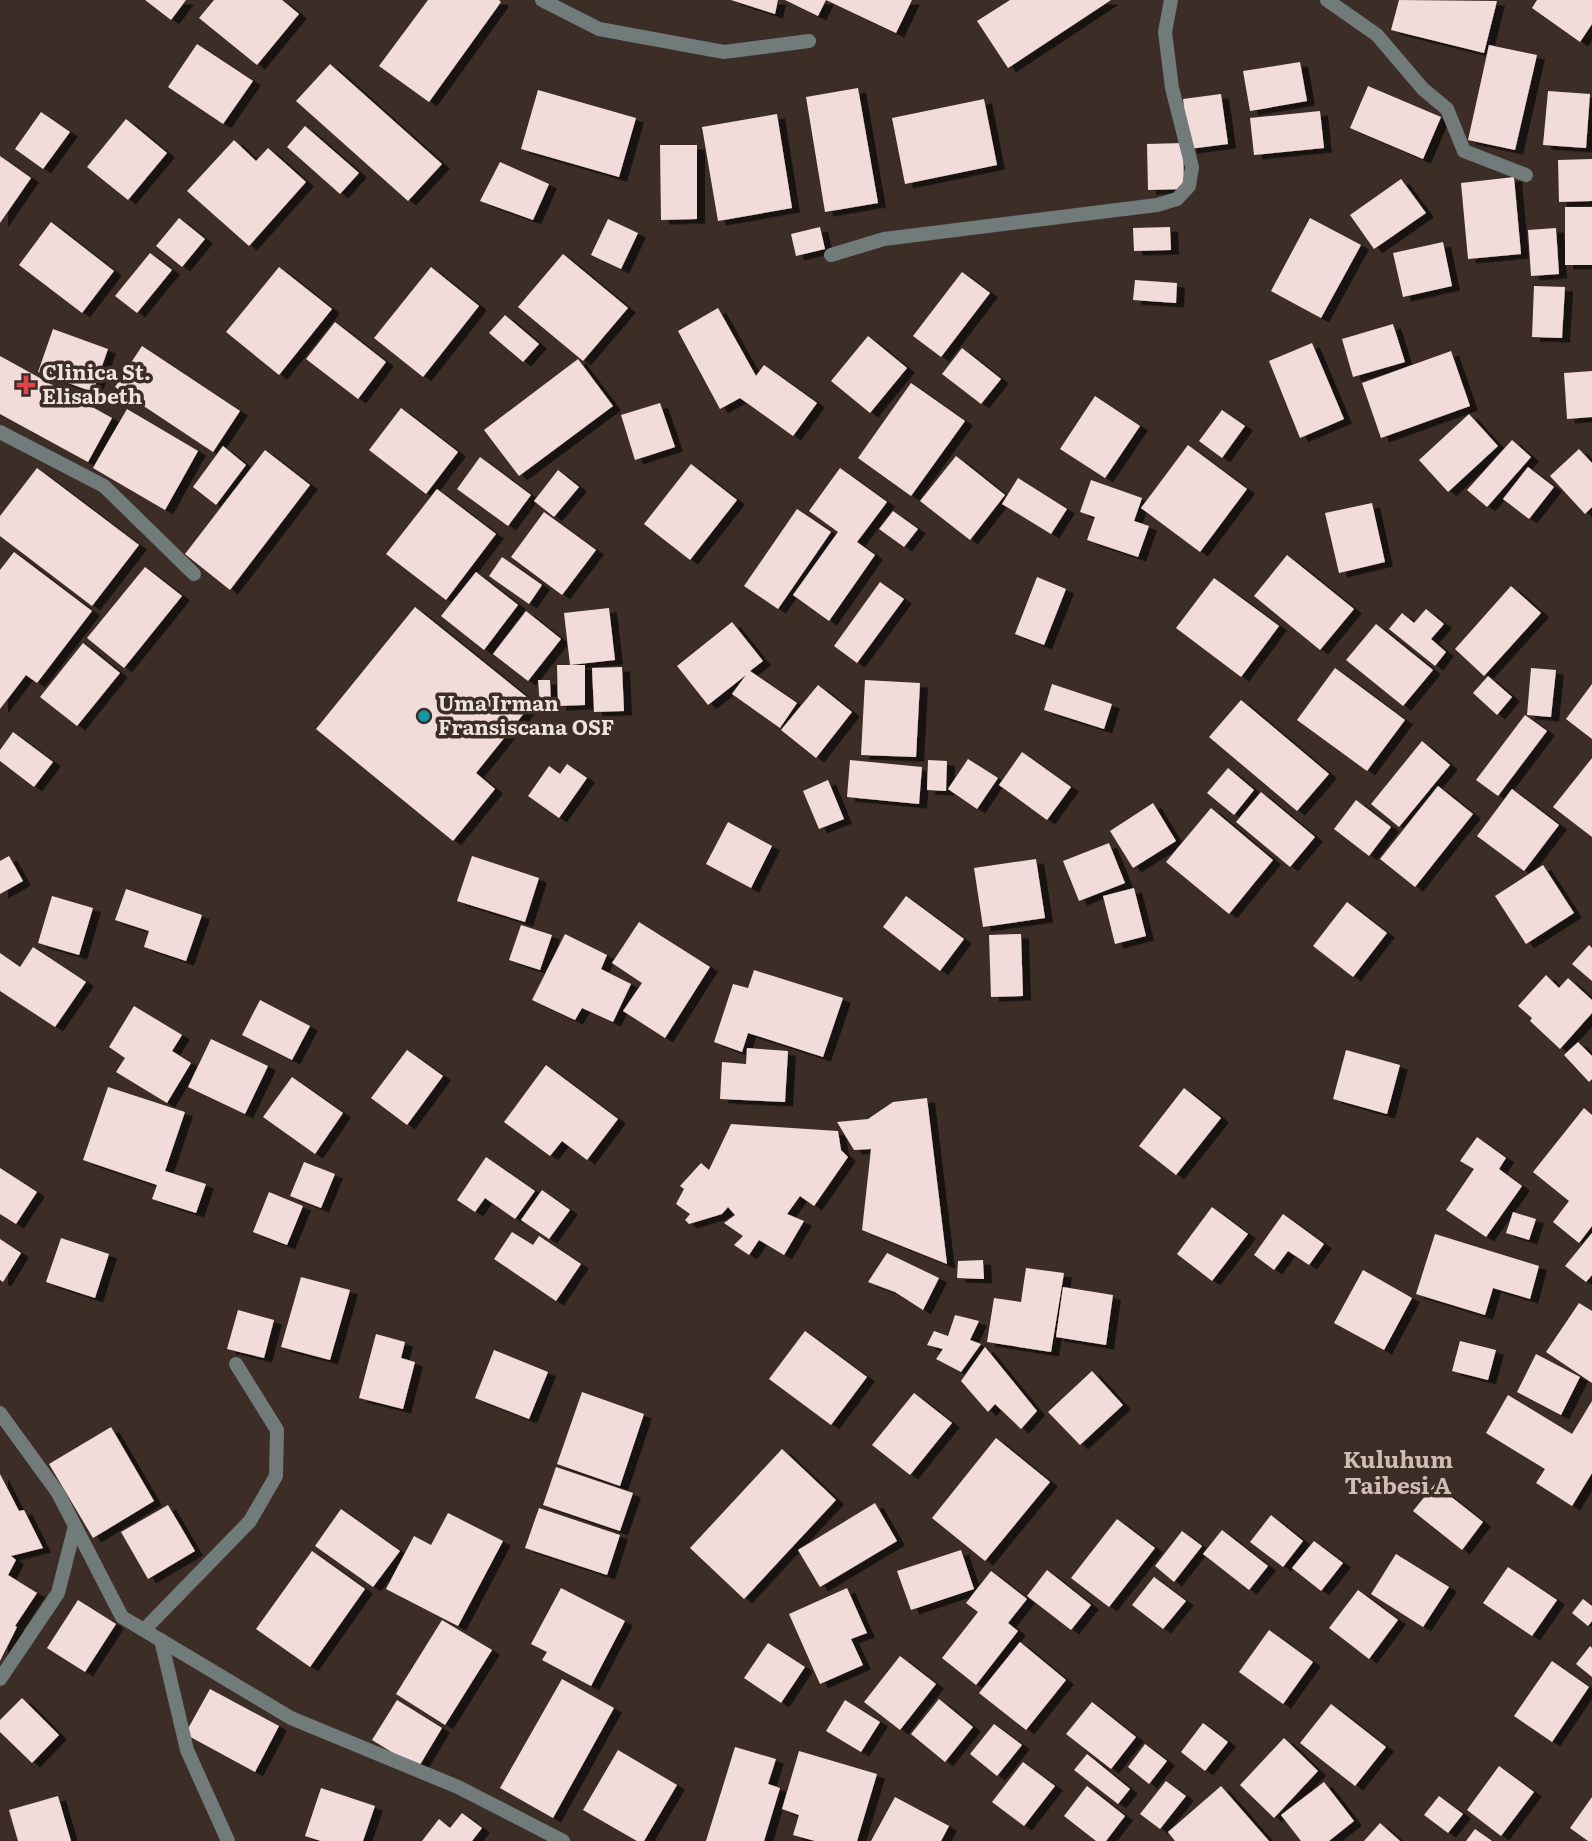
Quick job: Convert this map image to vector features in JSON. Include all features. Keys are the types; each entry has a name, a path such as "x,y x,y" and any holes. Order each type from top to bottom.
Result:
{"street":[{"path":"542,0 599,29 724,52 809,41"},
{"path":"831,255 884,239 1157,205 1177,199 1189,186 1192,167 1172,88 1165,32 1171,0"},
{"path":"1327,0 1377,36 1423,89 1447,109 1464,151 1526,175"},
{"path":"0,432 104,485 194,574"},
{"path":"144,1630 250,1521 275,1476 277,1430 236,1364"},
{"path":"0,1413 58,1493 122,1617 291,1718 458,1787 563,1841"},
{"path":"0,1679 58,1593 75,1526"},
{"path":"161,1640 187,1750 228,1841"}],"building":[{"path":"145,0 186,0 171,20"},
{"path":"214,0 282,0 299,14 257,65 199,18"},
{"path":"428,0 501,2 429,102 379,66"},
{"path":"731,0 778,0 775,14"},
{"path":"785,0 826,0 818,16"},
{"path":"826,0 912,0 896,33"},
{"path":"1010,0 1111,0 1008,68 977,21"},
{"path":"1399,0 1497,1 1484,53 1391,30"},
{"path":"1537,0 1592,0 1592,24 1580,42 1532,8"},
{"path":"197,44 253,81 223,124 168,87"},
{"path":"1489,45 1537,55 1515,150 1468,140"},
{"path":"1300,62 1307,101 1250,111 1243,71"},
{"path":"330,64 442,164 408,201 296,101"},
{"path":"1368,86 1441,117 1423,159 1350,128"},
{"path":"858,88 878,203 825,212 806,97"},
{"path":"538,90 636,118 619,177 521,149"},
{"path":"1548,91 1590,94 1586,148 1543,145"},
{"path":"1221,94 1228,144 1189,149 1183,99"},
{"path":"984,99 997,165 905,184 892,118"},
{"path":"1320,111 1324,148 1254,155 1250,118"},
{"path":"41,112 70,132 43,169 15,149"},
{"path":"777,114 792,208 718,221 702,127"},
{"path":"126,119 167,153 128,200 87,167"},
{"path":"305,126 359,173 340,194 287,147"},
{"path":"234,140 256,161 268,148 306,182 249,246 187,191"},
{"path":"1183,143 1184,189 1148,190 1147,144"},
{"path":"660,145 697,145 697,219 661,220"},
{"path":"0,156 31,178 0,223"},
{"path":"1592,159 1592,201 1559,202 1558,160"},
{"path":"500,162 549,184 533,220 480,201"},
{"path":"1514,177 1521,254 1468,259 1461,183"},
{"path":"1401,179 1426,213 1374,249 1350,215"},
{"path":"1565,207 1592,207 1592,265 1565,265"},
{"path":"179,218 205,239 182,267 156,246"},
{"path":"1310,218 1361,245 1321,318 1271,291"},
{"path":"608,219 638,233 621,269 591,255"},
{"path":"51,222 114,271 82,313 19,265"},
{"path":"820,227 825,249 796,256 791,234"},
{"path":"1170,227 1171,250 1134,251 1133,228"},
{"path":"1556,228 1559,274 1531,276 1528,230"},
{"path":"1443,242 1452,286 1403,297 1393,253"},
{"path":"150,253 172,270 137,313 115,296"},
{"path":"563,254 628,308 583,361 518,307"},
{"path":"279,267 332,309 279,375 226,332"},
{"path":"431,267 479,306 423,377 374,338"},
{"path":"962,272 990,293 941,357 913,336"},
{"path":"1135,280 1177,283 1176,303 1133,300"},
{"path":"1534,286 1565,287 1562,338 1532,337"},
{"path":"718,308 756,376 764,365 817,403 793,436 740,398 720,409 678,331"},
{"path":"505,315 539,344 523,362 489,333"},
{"path":"335,322 386,362 358,399 306,359"},
{"path":"1393,324 1405,362 1353,377 1342,339"},
{"path":"53,329 108,349 93,392 38,372"},
{"path":"868,336 907,368 870,413 831,381"},
{"path":"1312,343 1344,419 1300,438 1269,361"},
{"path":"142,346 240,411 213,452 115,387"},
{"path":"962,348 1001,379 981,404 942,374"},
{"path":"1451,351 1470,406 1381,438 1362,383"},
{"name":"Clinica St. Elisabeth","path":"0,356 112,418 88,462 0,414"},
{"path":"578,359 613,406 519,476 484,430"},
{"path":"1592,371 1592,417 1567,419 1564,373"},
{"path":"911,383 965,421 911,496 858,458"},
{"path":"1095,396 1140,426 1105,478 1060,449"},
{"path":"660,403 675,447 635,460 621,415"},
{"path":"401,408 458,452 426,494 369,450"},
{"path":"127,409 198,451 165,510 93,468"},
{"path":"1222,410 1245,426 1222,458 1199,441"},
{"path":"1469,414 1498,446 1448,492 1419,460"},
{"path":"1512,440 1531,457 1487,507 1467,490"},
{"path":"1188,445 1247,489 1200,552 1141,508"},
{"path":"223,446 246,465 216,505 193,487"},
{"path":"1579,449 1592,463 1592,507 1585,514 1550,476"},
{"path":"265,450 310,485 230,590 185,554"},
{"path":"956,456 1005,495 970,540 920,501"},
{"path":"480,457 531,495 508,526 457,489"},
{"path":"691,464 737,500 690,560 644,524"},
{"path":"1528,467 1554,487 1529,519 1503,499"},
{"path":"37,468 139,545 92,606 0,536 0,516"},
{"path":"840,468 887,502 857,542 875,555 829,621 793,595 838,532 809,511"},
{"path":"558,470 579,487 554,517 534,501"},
{"path":"1018,478 1067,509 1051,534 1002,504"},
{"path":"1091,480 1142,498 1134,521 1149,526 1138,557 1087,540 1095,517 1080,512"},
{"path":"437,489 496,534 446,600 386,554"},
{"path":"1372,503 1385,562 1339,573 1325,513"},
{"path":"797,509 831,532 778,609 744,586"},
{"path":"893,511 918,529 904,547 879,529"},
{"path":"544,512 596,550 562,595 511,557"},
{"path":"14,552 92,611 37,683 26,675 0,709 0,570"},
{"path":"1287,555 1354,609 1320,650 1254,596"},
{"path":"502,557 542,585 529,604 489,576"},
{"path":"145,567 182,596 124,668 87,638"},
{"path":"476,572 518,605 484,650 441,616"},
{"path":"1037,577 1066,589 1044,645 1015,634"},
{"path":"1214,578 1279,626 1241,677 1176,628"},
{"path":"880,582 904,599 857,663 834,646"},
{"path":"1511,586 1541,613 1484,676 1455,649"},
{"name":"Uma Irman Fransiscana OSF","path":"415,607 533,702 476,773 495,789 453,841 316,729"},
{"path":"609,608 615,660 570,665 564,613"},
{"path":"1426,609 1444,624 1431,639 1446,652 1435,666 1389,629 1402,613 1414,623"},
{"path":"526,611 561,639 528,681 493,654"},
{"path":"732,622 763,661 750,671 797,703 780,728 732,694 746,675 708,705 677,666"},
{"path":"1376,624 1433,670 1403,706 1346,660"},
{"path":"83,643 120,673 77,726 40,697"},
{"path":"557,665 585,665 585,705 558,706"},
{"path":"622,667 624,711 594,712 592,668"},
{"path":"1335,668 1405,720 1367,771 1297,720"},
{"path":"1531,668 1556,670 1551,717 1527,715"},
{"path":"1488,676 1512,697 1497,715 1473,693"},
{"path":"538,680 550,680 551,706 540,706"},
{"path":"865,680 920,683 916,757 861,755"},
{"path":"1052,684 1112,704 1104,729 1044,710"},
{"path":"1592,684 1592,739 1566,719"},
{"path":"818,685 852,712 816,758 781,730"},
{"path":"1241,700 1329,774 1297,811 1209,737"},
{"path":"1525,715 1547,731 1498,796 1476,780"},
{"path":"13,732 53,762 34,787 0,761 0,750"},
{"path":"1422,741 1450,765 1399,827 1371,804"},
{"path":"1022,752 1071,787 1047,820 999,785"},
{"path":"1592,758 1592,837 1553,807"},
{"path":"968,759 998,778 977,809 948,789"},
{"path":"850,760 922,767 919,804 847,797"},
{"path":"928,760 947,761 946,791 927,790"},
{"path":"567,764 587,778 559,818 528,796 549,766 560,774"},
{"path":"1228,768 1254,790 1234,815 1207,793"},
{"path":"828,780 844,819 819,829 803,791"},
{"path":"1438,786 1473,814 1415,887 1380,859"},
{"path":"1512,789 1559,825 1524,871 1477,836"},
{"path":"1261,792 1315,837 1290,867 1236,822"},
{"path":"1356,800 1391,827 1369,856 1334,829"},
{"path":"1153,803 1176,841 1133,868 1110,831"},
{"path":"1211,808 1273,860 1229,914 1166,862"},
{"path":"728,822 772,846 751,888 706,864"},
{"path":"1109,843 1125,883 1079,901 1063,861"},
{"path":"9,856 23,881 0,894 0,861"},
{"path":"472,856 539,878 525,922 457,901"},
{"path":"1036,859 1045,918 983,927 974,868"},
{"path":"1543,865 1574,913 1526,944 1495,896"},
{"path":"1134,888 1146,936 1115,944 1103,896"},
{"path":"126,889 202,915 186,961 144,947 149,931 115,920"},
{"path":"52,896 93,908 79,955 38,943"},
{"path":"906,896 964,939 940,971 883,927"},
{"path":"1347,902 1387,933 1353,977 1313,946"},
{"path":"639,922 710,967 665,1038 623,1011 642,983 612,963"},
{"path":"521,925 552,935 540,970 509,960"},
{"path":"565,934 607,955 601,969 631,984 613,1022 582,1008 575,1020 532,1000"},
{"path":"1021,934 1023,996 991,997 989,935"},
{"path":"1589,945 1592,948 1592,981 1572,964"},
{"path":"33,947 86,982 55,1027 0,991 0,953 20,967"},
{"path":"754,970 843,998 823,1057 748,1033 742,1052 714,1042 733,984 748,988"},
{"path":"1546,975 1559,988 1568,978 1592,1000 1592,1013 1560,1049 1518,1006"},
{"path":"260,1000 310,1026 292,1060 242,1035"},
{"path":"134,1006 182,1035 172,1051 191,1063 167,1103 116,1072 125,1058 109,1047"},
{"path":"211,1039 268,1066 245,1114 188,1087"},
{"path":"1578,1042 1592,1056 1592,1079 1589,1082 1564,1055"},
{"path":"747,1048 788,1051 785,1102 720,1099 722,1062 746,1064"},
{"path":"407,1050 443,1076 407,1125 371,1098"},
{"path":"1346,1050 1400,1065 1387,1114 1333,1099"},
{"path":"546,1065 618,1119 587,1160 562,1141 550,1156 504,1122"},
{"path":"292,1077 343,1113 315,1154 263,1117"},
{"path":"108,1087 185,1112 165,1171 206,1184 196,1213 152,1199 157,1185 83,1160"},
{"path":"1184,1088 1221,1118 1176,1175 1139,1146"},
{"path":"927,1098 947,1264 862,1230 871,1149 854,1150 837,1122 868,1119 893,1102"},
{"path":"1584,1108 1592,1115 1592,1226 1579,1243 1553,1222 1569,1201 1533,1172"},
{"path":"731,1124 838,1131 841,1150 848,1157 814,1206 800,1196 787,1214 804,1221 784,1255 759,1240 749,1255 734,1245 743,1236 724,1223 735,1215 728,1207 722,1214 689,1224 685,1220 690,1214 676,1204 684,1189 680,1186 701,1163 709,1170"},
{"path":"1477,1137 1506,1158 1499,1169 1522,1186 1486,1237 1446,1210 1474,1169 1460,1161"},
{"path":"486,1157 535,1191 515,1219 485,1198 475,1212 457,1200"},
{"path":"304,1162 335,1174 321,1208 290,1196"},
{"path":"0,1168 37,1192 16,1224 0,1214"},
{"path":"542,1190 570,1210 549,1239 521,1220"},
{"path":"269,1192 303,1206 287,1245 253,1232"},
{"path":"1212,1207 1248,1234 1212,1281 1177,1254"},
{"path":"1513,1212 1536,1219 1529,1240 1506,1233"},
{"path":"1283,1214 1324,1244 1309,1265 1288,1251 1274,1270 1254,1255"},
{"path":"512,1232 533,1245 539,1236 581,1264 556,1301 494,1259"},
{"path":"1592,1233 1592,1275 1586,1282 1565,1266"},
{"path":"1435,1234 1539,1266 1530,1299 1493,1288 1485,1315 1416,1294"},
{"path":"61,1238 109,1254 95,1298 46,1282"},
{"path":"0,1239 21,1253 3,1282 0,1280"},
{"path":"887,1253 939,1278 923,1310 895,1292 868,1282"},
{"path":"983,1260 984,1279 957,1278 958,1261"},
{"path":"1026,1268 1064,1273 1051,1352 987,1342 994,1298 1021,1302"},
{"path":"1363,1270 1412,1298 1384,1350 1334,1323"},
{"path":"301,1277 350,1290 330,1360 281,1347"},
{"path":"1063,1287 1113,1295 1106,1345 1056,1337"},
{"path":"1579,1303 1592,1311 1592,1383 1546,1352"},
{"path":"238,1310 274,1320 264,1358 227,1349"},
{"path":"955,1315 979,1321 970,1340 981,1344 961,1372 936,1359 943,1349 927,1345 934,1331 948,1336"},
{"path":"805,1331 867,1377 831,1425 769,1379"},
{"path":"376,1334 405,1342 401,1358 415,1362 403,1409 359,1398"},
{"path":"1460,1341 1496,1350 1488,1380 1452,1371"},
{"path":"985,1347 1037,1411 1021,1429 995,1404 988,1412 961,1381"},
{"path":"494,1350 548,1372 529,1419 475,1398"},
{"path":"1536,1354 1580,1377 1561,1415 1517,1392"},
{"path":"1092,1371 1123,1405 1080,1445 1048,1412"},
{"path":"582,1392 644,1414 620,1486 557,1464"},
{"path":"914,1393 952,1423 910,1475 872,1445"},
{"path":"1508,1395 1572,1434 1592,1401 1592,1473 1572,1506 1536,1483 1545,1469 1486,1433"},
{"path":"111,1427 154,1501 93,1538 49,1464"},
{"path":"996,1438 1050,1482 985,1561 932,1518"},
{"path":"782,1449 836,1500 744,1599 690,1548"},
{"path":"556,1467 633,1493 620,1531 543,1505"},
{"path":"0,1474 19,1511 24,1510 43,1548 11,1556 16,1560 8,1575 37,1593 15,1626 17,1627 0,1661"},
{"path":"1435,1484 1483,1522 1462,1550 1413,1511"},
{"path":"875,1503 897,1541 820,1587 798,1550"},
{"path":"168,1505 195,1551 148,1579 121,1532"},
{"path":"539,1508 620,1535 607,1575 525,1548"},
{"path":"341,1509 400,1551 373,1587 315,1546"},
{"path":"448,1513 503,1541 458,1626 386,1589 414,1536 431,1545"},
{"path":"1271,1515 1303,1541 1283,1567 1250,1542"},
{"path":"1117,1519 1155,1548 1109,1607 1071,1578"},
{"path":"1222,1530 1268,1566 1249,1590 1203,1554"},
{"path":"1182,1531 1202,1546 1174,1582 1155,1566"},
{"path":"1314,1541 1343,1563 1321,1591 1292,1568"},
{"path":"961,1550 974,1589 911,1610 897,1571"},
{"path":"312,1551 365,1589 310,1667 256,1629"},
{"path":"1396,1554 1449,1587 1423,1627 1371,1594"},
{"path":"1508,1567 1557,1600 1532,1636 1483,1603"},
{"path":"1047,1570 1091,1605 1071,1630 1027,1596"},
{"path":"991,1571 1027,1599 1008,1623 1018,1631 976,1685 942,1658 978,1612 966,1603"},
{"path":"1154,1577 1186,1601 1163,1629 1132,1605"},
{"path":"561,1588 625,1621 591,1686 542,1660 547,1652 531,1644"},
{"path":"847,1588 867,1633 851,1639 863,1665 820,1684 789,1614"},
{"path":"1358,1590 1398,1620 1369,1659 1329,1628"},
{"path":"1583,1599 1592,1606 1592,1621 1588,1626 1572,1613"},
{"path":"78,1600 116,1624 85,1672 47,1648"},
{"path":"442,1620 492,1650 445,1725 396,1694"},
{"path":"1269,1630 1313,1662 1283,1704 1239,1672"},
{"path":"1020,1642 1066,1680 1026,1730 979,1693"},
{"path":"768,1643 805,1667 781,1703 744,1678"},
{"path":"1590,1646 1592,1648 1592,1677 1576,1664"},
{"path":"900,1656 936,1684 900,1730 864,1702"},
{"path":"1552,1661 1589,1687 1552,1742 1514,1716"},
{"path":"562,1679 614,1708 553,1818 500,1788"},
{"path":"210,1689 279,1726 255,1772 185,1734"},
{"path":"22,1698 59,1735 32,1763 0,1732 0,1720"},
{"path":"939,1699 973,1727 945,1762 911,1734"},
{"path":"397,1700 442,1728 418,1768 372,1740"},
{"path":"845,1700 880,1722 861,1752 826,1731"},
{"path":"1092,1702 1136,1737 1111,1769 1066,1734"},
{"path":"1331,1704 1386,1747 1355,1786 1300,1743"},
{"path":"1203,1723 1228,1742 1205,1771 1181,1752"},
{"path":"994,1724 1022,1745 997,1776 970,1754"},
{"path":"1284,1738 1318,1771 1274,1818 1240,1785"},
{"path":"1145,1744 1167,1761 1149,1784 1128,1767"},
{"path":"735,1747 776,1759 768,1784 780,1788 764,1841 706,1841"},
{"path":"618,1750 677,1785 644,1841 637,1841 583,1810"},
{"path":"799,1751 877,1774 857,1841 815,1841 793,1835 799,1815 782,1809"},
{"path":"1087,1754 1130,1789 1118,1804 1074,1770"},
{"path":"1023,1762 1055,1786 1024,1826 992,1802"},
{"path":"1499,1766 1534,1792 1501,1836 1467,1810"},
{"path":"1166,1781 1186,1796 1160,1829 1140,1814"},
{"path":"1324,1782 1354,1821 1329,1841 1301,1841 1281,1815"},
{"path":"1087,1786 1125,1816 1106,1841 1096,1841 1064,1816"},
{"path":"1221,1786 1269,1841 1175,1841 1168,1832"},
{"path":"321,1788 375,1806 363,1841 321,1841 305,1836"},
{"path":"58,1796 71,1841 18,1841 9,1810"},
{"path":"1439,1796 1463,1814 1448,1833 1424,1815"},
{"path":"895,1797 949,1826 941,1841 871,1841"},
{"path":"1592,1797 1592,1841 1588,1841 1570,1828"},
{"path":"462,1813 482,1828 472,1841 422,1841 439,1819 450,1828"},
{"path":"1380,1823 1400,1841 1364,1841"},
{"path":"1475,1829 1492,1841 1466,1841"}],"place":[{"name":"Clinica St. Elisabeth","path":"26,385"},
{"name":"Uma Irman Fransiscana OSF","path":"424,716"}],"district":[{"name":"Kuluhum Taibesi A","path":"1398,1473"}]}
